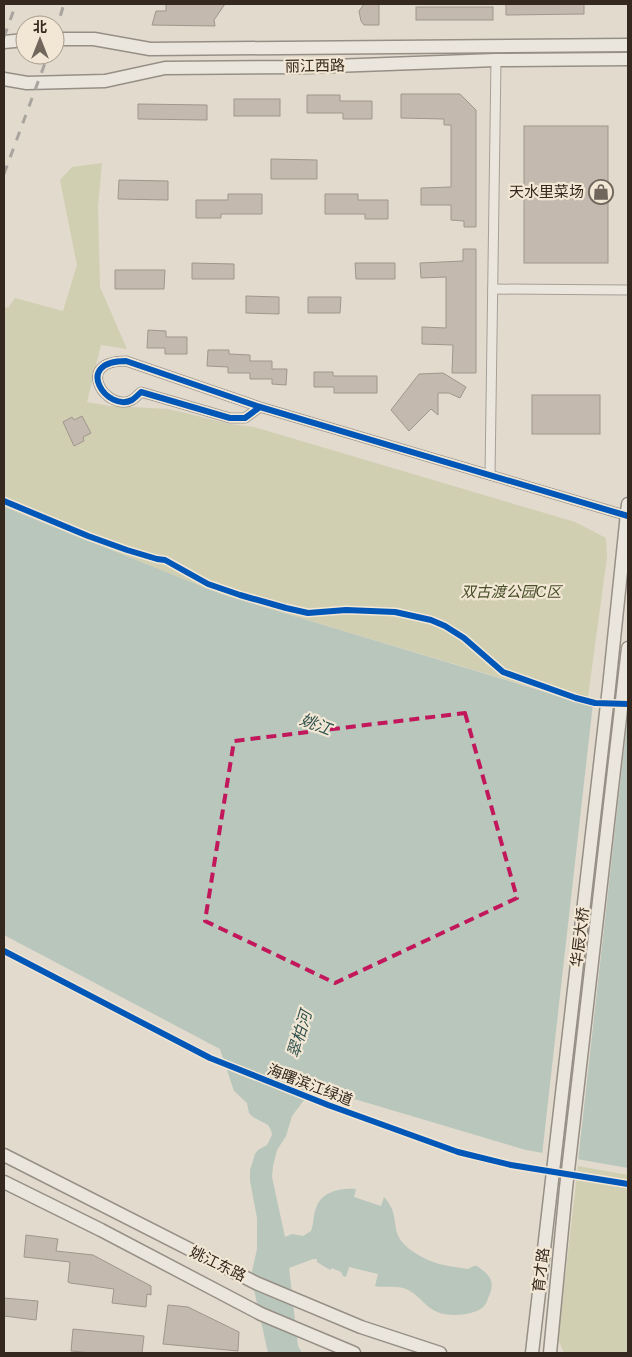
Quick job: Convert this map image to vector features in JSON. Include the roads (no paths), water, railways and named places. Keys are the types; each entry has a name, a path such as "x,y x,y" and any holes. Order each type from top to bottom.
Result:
{"main road":[{"name":"丽江西路","path":"65,39 94,39 150,49 628,45"},
{"name":"丽江西路","path":"4,79 26,82 105,81 165,68 496,60 628,59"},
{"name":"华辰大桥","path":"551,1186 628,512"},
{"name":"华辰大桥","path":"566,1188 628,648"},
{"name":"姚江东路","path":"4,1155 256,1283 361,1327 440,1353"},
{"name":"姚江东路","path":"4,1182 101,1230 261,1314 354,1353"},
{"name":"育才路","path":"532,1353 551,1186"},
{"name":"育才路","path":"550,1353 566,1188"}],"street":[{"path":"490,475 496,60"},
{"path":"493,289 628,290"},
{"path":"260,407 244,418 230,418 142,392 125,402 114,399 100,389 98,372 104,365 116,361 126,361 260,407 490,475 628,512"}],"water":[{"path":"4,507 221,594 628,717 628,1168 526,1150 314,1087 292,1116 286,1136 277,1150 273,1166 272,1177 285,1237 292,1234 303,1236 311,1231 315,1211 319,1202 327,1194 338,1190 356,1189 354,1197 381,1206 384,1197 394,1214 397,1233 403,1243 413,1252 443,1265 467,1269 477,1266 488,1275 492,1285 482,1308 464,1314 444,1314 432,1309 406,1289 375,1286 378,1274 349,1267 346,1277 341,1272 332,1268 330,1270 317,1262 317,1259 313,1259 289,1268 298,1346 302,1353 268,1353 251,1276 257,1249 257,1218 250,1181 250,1170 255,1154 267,1145 272,1135 268,1125 249,1113 247,1103 234,1091 220,1049 4,935"}],"railway":[{"path":"4,37 16,4"},
{"path":"61,15 64,4"},
{"path":"4,174 44,65"}],"place":[{"name":"天水里菜场","path":"601,192"}],"park label":[{"name":"双古渡公园C区","path":"511,592"}],"water label":[{"name":"姚江","path":"316,724"},
{"name":"翠柏河","path":"299,1034"}]}
